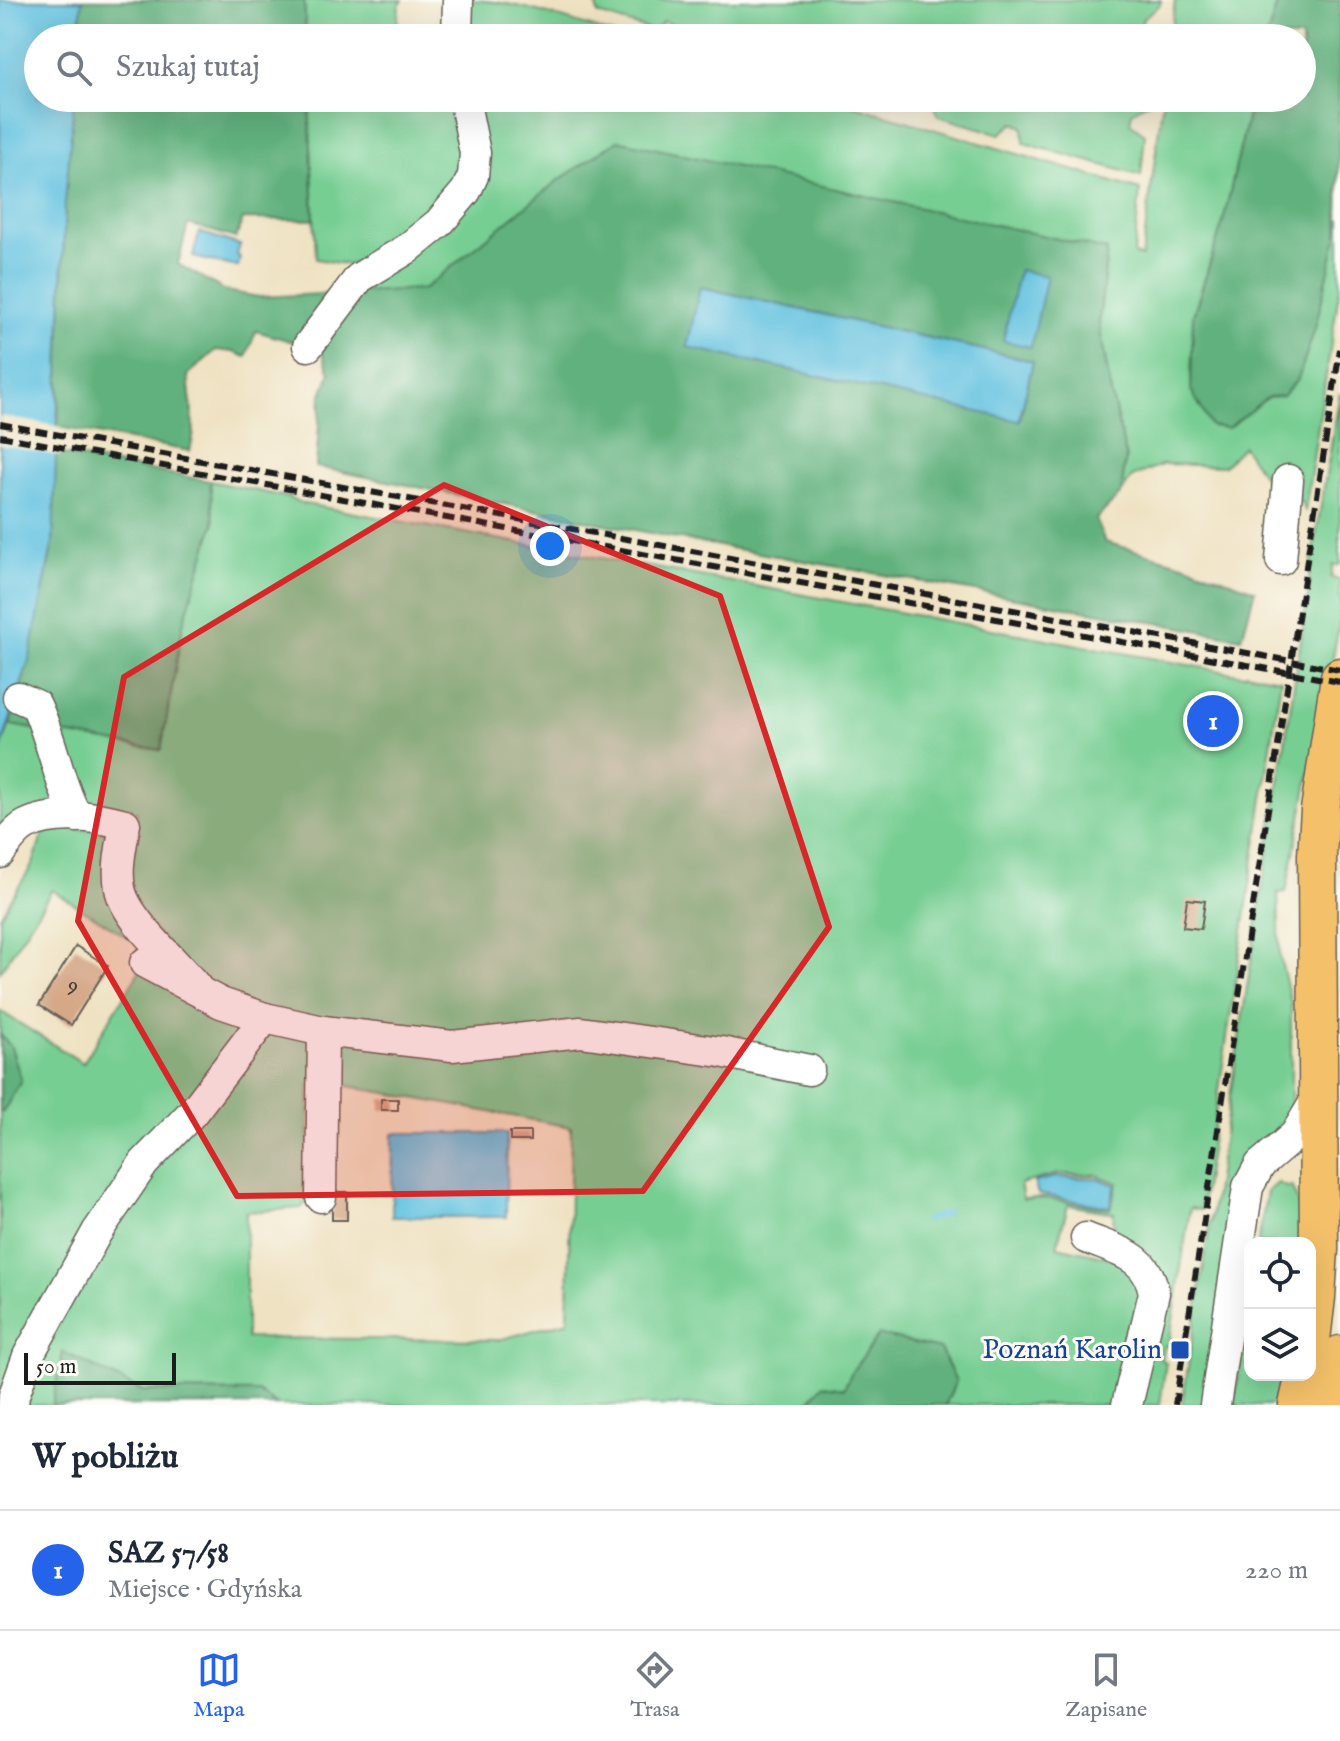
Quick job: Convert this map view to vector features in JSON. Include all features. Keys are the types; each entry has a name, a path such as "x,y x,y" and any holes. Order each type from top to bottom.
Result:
{"main road":[{"path":"1314,1309 1319,1192 1317,855 1320,810 1340,677"},
{"path":"1330,1405 1340,1355"},
{"path":"1298,1405 1304,1381"}],"street":[{"path":"457,24 458,0"},
{"path":"308,346 359,278 407,249 439,223 466,191 473,176 475,153 467,112"},
{"path":"1281,560 1288,480"},
{"path":"18,697 36,705 63,791 77,817"},
{"path":"0,853 24,826 47,818 77,817 125,824 119,861 120,890 131,914 197,988"},
{"path":"145,963 221,1003 265,1018 323,1031 452,1046 581,1032 721,1052 809,1070"},
{"path":"13,1405 28,1356 97,1232 144,1163 193,1112 265,1018"},
{"path":"321,1197 323,1031"},
{"path":"1215,1405 1248,1187 1257,1168 1295,1135 1319,1095"},
{"path":"1265,1161 1289,1162 1296,1166 1312,1180 1319,1192"},
{"path":"1086,1238 1135,1259 1152,1277 1152,1304 1127,1405"}],"highlighted area":[{"path":"444,485 720,596 829,927 643,1191 237,1196 78,921 124,677"}],"green space":[{"path":"82,0 304,0 305,24 80,24"},
{"path":"304,0 403,0 399,5 397,24 305,24"},
{"path":"466,0 527,8 582,24 464,24"},
{"path":"595,0 1161,0 1160,5 1143,18 1142,24 670,24 664,21 661,24 631,24 598,14"},
{"path":"1175,0 1278,0 1271,24 1172,24"},
{"path":"1278,0 1340,0 1338,233 1314,332 1298,379 1282,396 1268,397 1228,428 1211,426 1191,390 1193,316 1223,222 1249,112 1316,112 1316,24 1271,24"},
{"path":"73,112 310,112 314,220 243,219 236,238 188,224 178,264 226,291 259,297 424,289 556,182 618,140 1107,250 1099,323 1126,456 1121,494 1096,519 1105,542 1187,565 1255,590 1242,638 691,541 316,467 321,397 330,373 321,350 256,331 246,357 216,350 188,375 194,433 190,451 58,427 65,202","holes":["701,287 1033,361 1020,420 687,346"]},
{"path":"310,112 461,112 467,144 450,201 384,253 349,265 316,259"},
{"path":"471,112 875,112 1140,190 1134,255 1142,257 1161,112 1249,112 1223,222 1193,316 1191,390 1228,428 1268,397 1314,332 1340,218 1340,286 1305,510 1296,495 1273,491 1243,446 1224,466 1164,464 1132,477 1121,494 1126,456 1099,323 1107,250 1033,235 556,182 424,289 361,292 467,204"},
{"path":"937,112 1132,112 1130,123 1145,134 1141,176 1024,143 1023,127 1014,123 1000,134 938,116"},
{"path":"1340,393 1340,565 1333,565 1331,577 1340,581 1340,621 1286,892 1278,893 1280,957 1291,1003 1291,1106 1284,1121 1275,1129 1279,1134 1268,1134 1242,1158 1204,1405 1182,1405 1309,576"},
{"path":"56,453 210,481 214,524 183,624 161,750 10,725 30,657 53,541"},
{"path":"210,481 305,504 1243,675 1281,679 1203,1196 1200,1210 1190,1208 1169,1346 1164,1346 1161,1360 1166,1362 1160,1405 1133,1405 1159,1306 1159,1278 1155,1267 1118,1236 1114,1213 1068,1205 1057,1246 1126,1264 1136,1269 1146,1283 1148,1300 1120,1405 945,1405 956,1381 940,1349 879,1335 853,1370 844,1388 823,1385 806,1405 277,1405 258,1392 142,1391 64,1353 52,1405 0,1405 0,1112 3,1112 21,1080 11,1047 0,1034 0,1011 83,1063 151,952 52,890 0,972 0,916 33,864 44,830 56,826 110,832 115,838 109,879 115,903 133,927 155,947 163,939 137,911 127,888 127,862 137,811 39,811 0,840 0,751 10,725 161,750 183,624 214,524","holes":["310,1085 343,1085 571,1127 568,1321 498,1340 246,1338 246,1212 301,1208 307,1202","1058,1174 1097,1175 1118,1183 1110,1209 1044,1198 1023,1199 1020,1184"]},
{"path":"0,1034 11,1047 21,1080 3,1112 0,1112"},
{"path":"1278,1183 1288,1188 1291,1186 1301,1214 1304,1237 1259,1237 1267,1192"},
{"path":"879,1335 940,1349 956,1381 945,1405 806,1405 823,1385 844,1388 853,1370"},
{"path":"1244,1336 1244,1381 1290,1381 1284,1405 1234,1405"},
{"path":"63,1352 142,1391 258,1392 277,1405 52,1405"}],"water":[{"path":"0,0 82,0 80,24 24,24 24,112 73,112 65,202 53,541 30,657 0,751"},
{"path":"199,232 240,245 238,267 193,257"},
{"path":"1019,270 1047,276 1031,347 1003,341"},
{"path":"700,287 1033,361 1019,421 687,347"},
{"path":"393,1133 507,1133 506,1217 392,1217"},
{"path":"1056,1177 1097,1178 1116,1185 1109,1207 1038,1194 1034,1182"}],"pier":[{"path":"0,416 62,427 60,456 0,445"}],"building":[{"path":"1187,899 1205,901 1201,929 1183,927"},
{"path":"76,946 108,966 71,1025 39,1005"},
{"path":"381,1099 398,1099 398,1110 381,1110"},
{"path":"510,1132 530,1132 530,1141 510,1141"},
{"path":"332,1192 347,1192 347,1220 332,1220"}],"waterway":[{"path":"926,1220 947,1213"}],"railway":[{"path":"1175,1405 1340,349"},
{"path":"0,424 1340,670"},
{"path":"0,436 1340,682"}],"place":[{"name":"SAZ 57/58","path":"1213,721"},
{"name":"Poznań Karolin","path":"1180,1350"}]}
